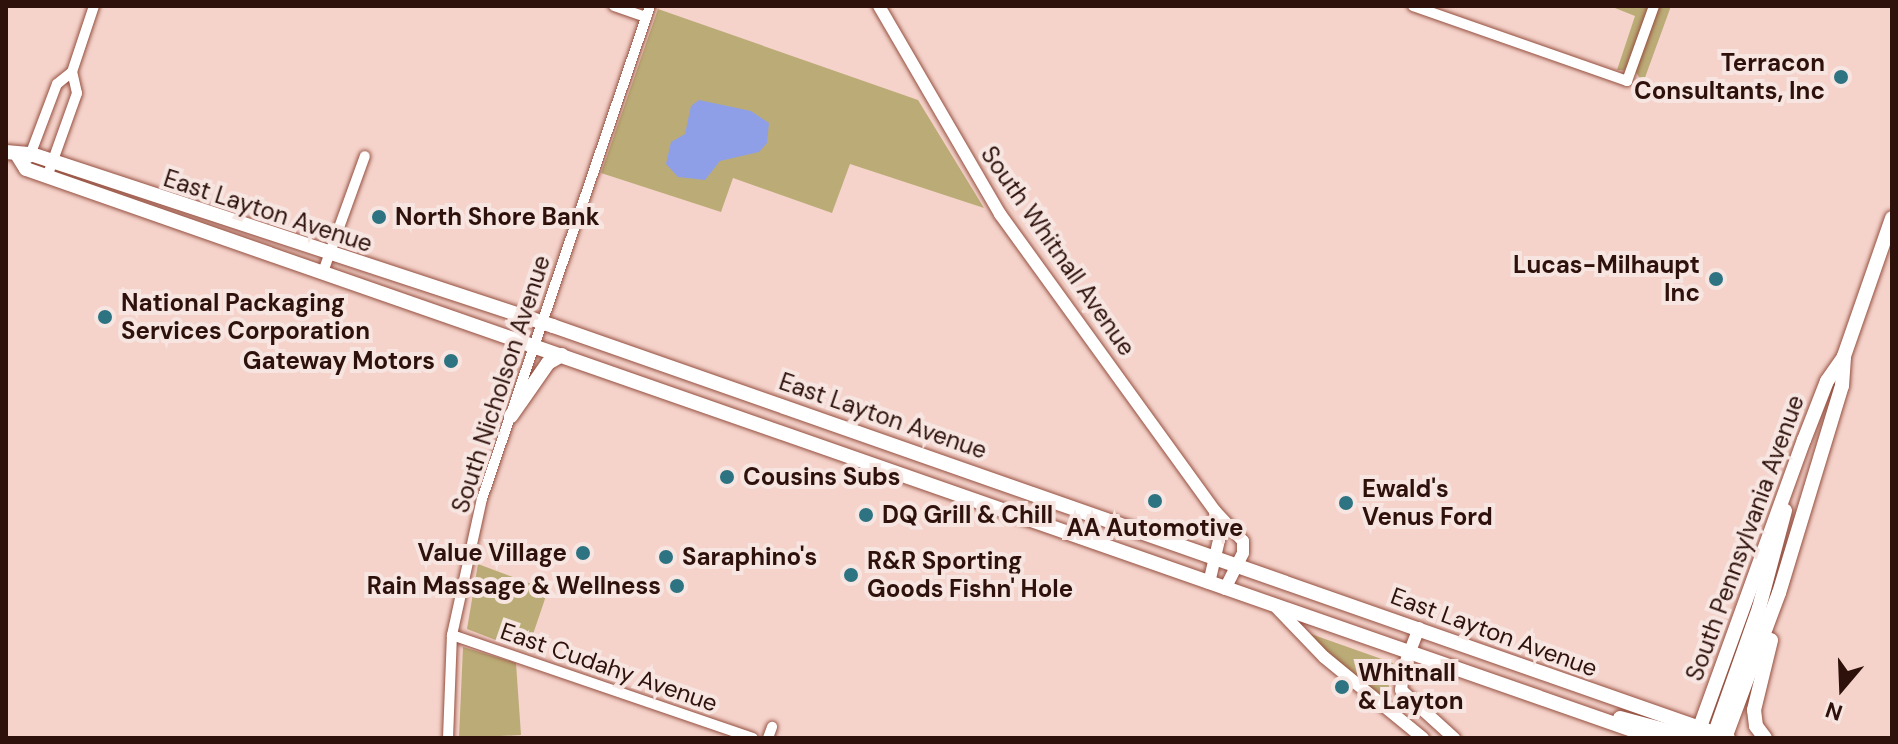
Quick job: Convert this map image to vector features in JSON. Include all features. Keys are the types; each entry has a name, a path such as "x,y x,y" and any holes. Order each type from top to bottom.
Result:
{"main road":[{"name":"East Layton Avenue","path":"20,158 53,162 326,262 533,346 1655,738"},
{"name":"East Layton Avenue","path":"20,158 47,177 326,262 540,322 1217,556 1712,736"},
{"name":"South Pennsylvania Avenue","path":"1712,736 1798,456 1827,381 1844,356 1892,218"},
{"path":"511,416 548,363 562,355"},
{"name":"South Pennsylvania Avenue","path":"1712,736 1779,593 1842,386 1844,356"},
{"path":"1765,738 1754,710 1779,593"},
{"path":"1568,708 1712,736"}],"street":[{"path":"47,177 77,93 72,72 94,6"},
{"path":"614,6 648,11"},
{"name":"South Whitnall Avenue","path":"879,6 971,170 1215,511 1243,541 1239,564"},
{"path":"1413,6 1627,81 1654,6"},
{"name":"South Nicholson Avenue","path":"448,738 452,635 482,499 648,11"},
{"path":"20,158 57,84 72,72"},
{"path":"326,262 365,156"},
{"path":"1209,583 1217,556 1215,511"},
{"path":"1225,589 1239,564"},
{"path":"1277,608 1324,657 1423,738"},
{"path":"1419,628 1408,653 1401,690 1454,738"},
{"name":"East Cudahy Avenue","path":"452,635 753,738"}],"shaded area":[{"path":"1610,6 1671,6 1643,83 1635,71 1617,70 1635,16"},
{"path":"658,9 918,100 984,208 850,164 832,213 733,178 721,212 601,173"},
{"path":"478,564 548,590 527,652 467,629"},
{"path":"1308,633 1393,663 1388,683 1392,697 1389,700 1345,670"},
{"path":"463,647 516,663 521,735 459,738"}],"water":[{"path":"699,100 751,111 769,123 767,143 759,152 720,161 705,180 678,177 666,164 671,142 685,134 691,106"}],"place":[{"name":"Terracon Consultants, Inc","path":"1841,77"},
{"name":"North Shore Bank","path":"379,217"},
{"name":"Lucas-Milhaupt Inc","path":"1716,279"},
{"name":"National Packaging Services Corporation","path":"105,317"},
{"name":"Gateway Motors","path":"451,361"},
{"name":"Cousins Subs","path":"727,477"},
{"name":"AA Automotive","path":"1155,501"},
{"name":"Ewald's Venus Ford","path":"1346,503"},
{"name":"DQ Grill & Chill","path":"866,515"},
{"name":"Value Village","path":"583,553"},
{"name":"Saraphino's","path":"666,557"},
{"name":"R&R Sporting Goods Fishn' Hole","path":"851,575"},
{"name":"Rain Massage & Wellness","path":"677,586"},
{"name":"Whitnall & Layton","path":"1342,687"}]}
